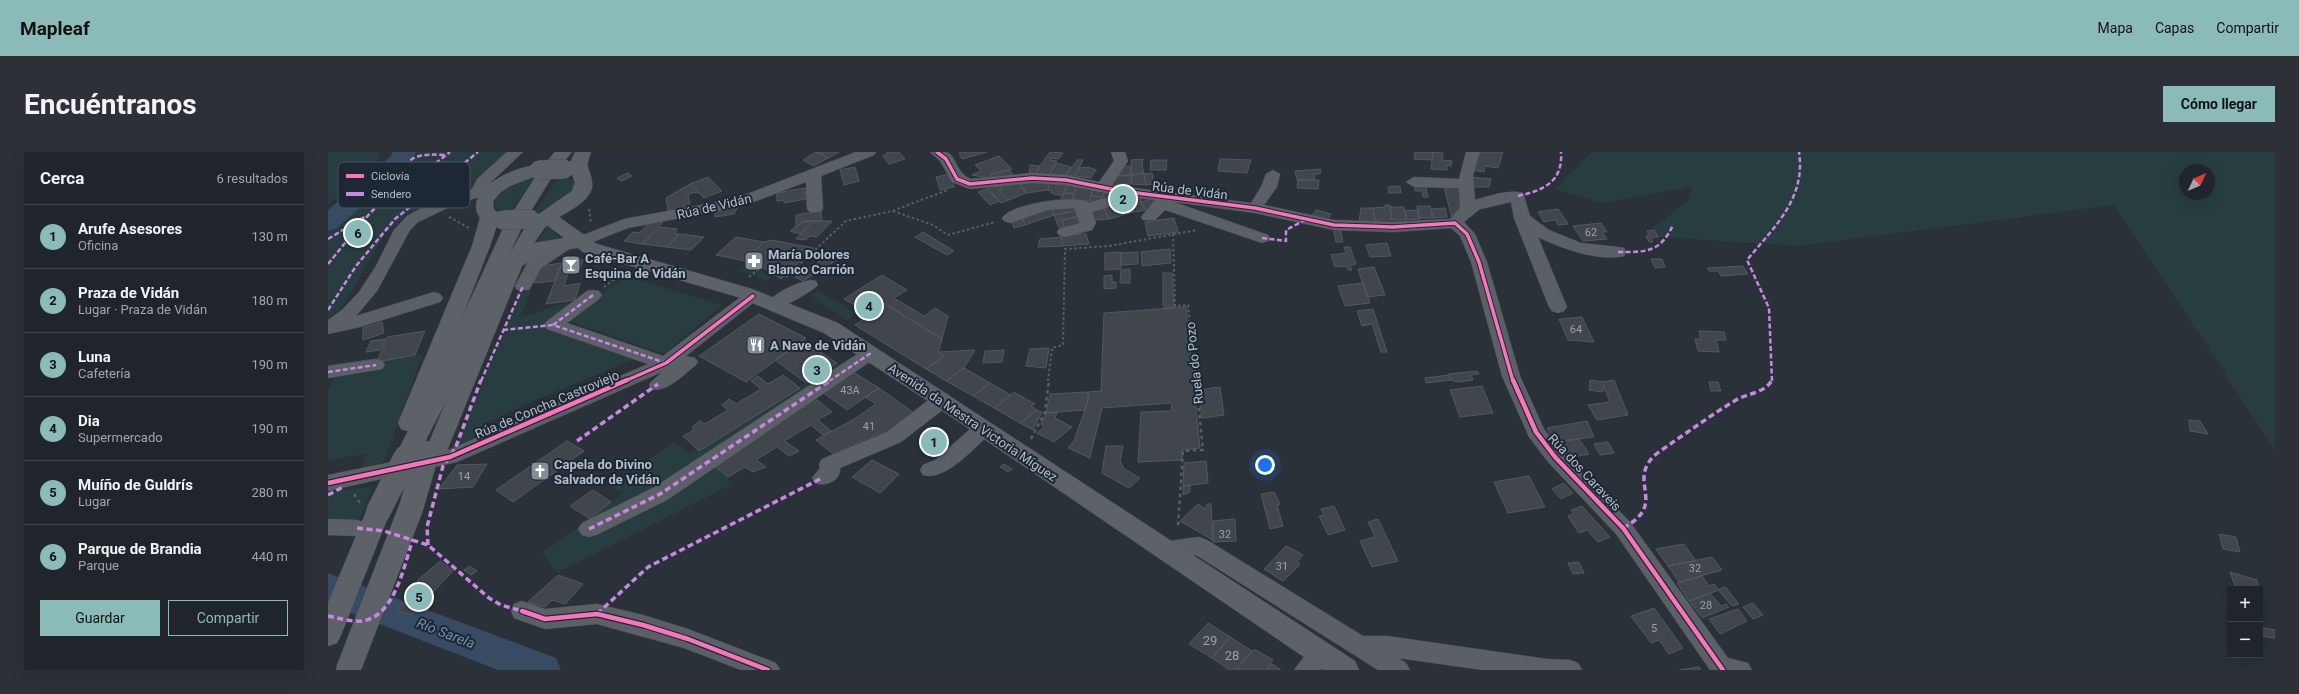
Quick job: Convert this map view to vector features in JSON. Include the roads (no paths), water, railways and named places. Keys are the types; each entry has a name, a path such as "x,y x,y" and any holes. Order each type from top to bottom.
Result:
{"main road":[{"path":"532,172 546,152"},
{"path":"515,262 539,248 573,240 574,210 581,185 578,165 583,152"},
{"path":"416,455 500,252 518,217 534,191 564,160"},
{"path":"348,670 411,508 425,383 481,246 491,192 504,183 564,160"},
{"path":"564,160 574,171 581,185"},
{"path":"328,635 378,512 416,455 534,227 544,215 581,185"},
{"path":"488,209 544,215"},
{"name":"Avenida da Mestra Victoria Míguez","path":"544,215 556,222 573,240 594,249 761,294 815,320 871,353 1164,549 1313,662 1345,670"}],"street":[{"path":"488,209 482,182 516,152"},
{"name":"Rúa de Vidán","path":"523,286 532,266 550,252 573,240 624,224 738,203 869,152"},
{"name":"Rúa de Vidán","path":"937,152 946,159 957,179 980,185 1032,178 1066,180 1136,193 1160,200 1255,208 1334,225 1393,226 1455,224"},
{"path":"1103,187 1121,161 1118,152"},
{"path":"1468,209 1466,175 1473,152"},
{"path":"813,174 815,210"},
{"path":"1255,208 1269,187 1273,174"},
{"path":"1414,182 1466,184"},
{"path":"1083,210 1136,193"},
{"path":"1455,224 1468,209 1485,202 1518,196 1522,218 1558,307"},
{"path":"1149,217 1160,200 1198,223 1262,238"},
{"path":"1010,218 1037,208 1068,201 1081,204 1088,223 1086,227 1065,232"},
{"path":"470,207 488,209"},
{"path":"329,328 351,313 368,294 404,227 416,217 431,210 441,208"},
{"path":"431,210 488,209"},
{"path":"1522,218 1540,231 1573,247 1589,251 1618,252"},
{"name":"Rúa dos Caraveis","path":"1455,224 1467,234 1479,262 1511,376 1536,432 1555,457 1623,528 1728,669"},
{"name":"Rúa de Concha Castroviejo","path":"328,483 358,478 450,456 680,365 761,294 787,296 810,285"},
{"path":"593,295 553,325 680,365"},
{"path":"329,328 354,323 434,298"},
{"path":"589,529 660,494 871,353"},
{"path":"329,373 376,365"},
{"path":"658,384 680,365"},
{"path":"822,478 830,471 829,464 894,437 942,400"},
{"path":"930,470 942,465 984,428"},
{"path":"328,527 357,528"},
{"path":"1164,549 1199,546 1398,670"},
{"path":"522,611 545,619 597,614 643,625 695,642 768,670"},
{"path":"1358,646 1387,646 1547,669 1570,670"}],"waterway":[{"path":"399,162 402,159 404,152"},
{"path":"328,223 345,208"},
{"name":"Río Sarela","path":"328,588 542,670"}],"place":[{"name":"Praza de Vidán","path":"1123,199"},
{"name":"Parque de Brandia","path":"358,233"},
{"name":"María Dolores Blanco Carrión","path":"754,261"},
{"name":"Café-Bar A Esquina de Vidán","path":"571,265"},
{"name":"Dia","path":"869,306"},
{"name":"A Nave de Vidán","path":"756,345"},
{"name":"Luna","path":"817,370"},
{"name":"Arufe Asesores","path":"934,442"},
{"name":"Capela do Divino Salvador de Vidán","path":"540,471"},
{"name":"Muíño de Guldrís","path":"419,597"}]}
